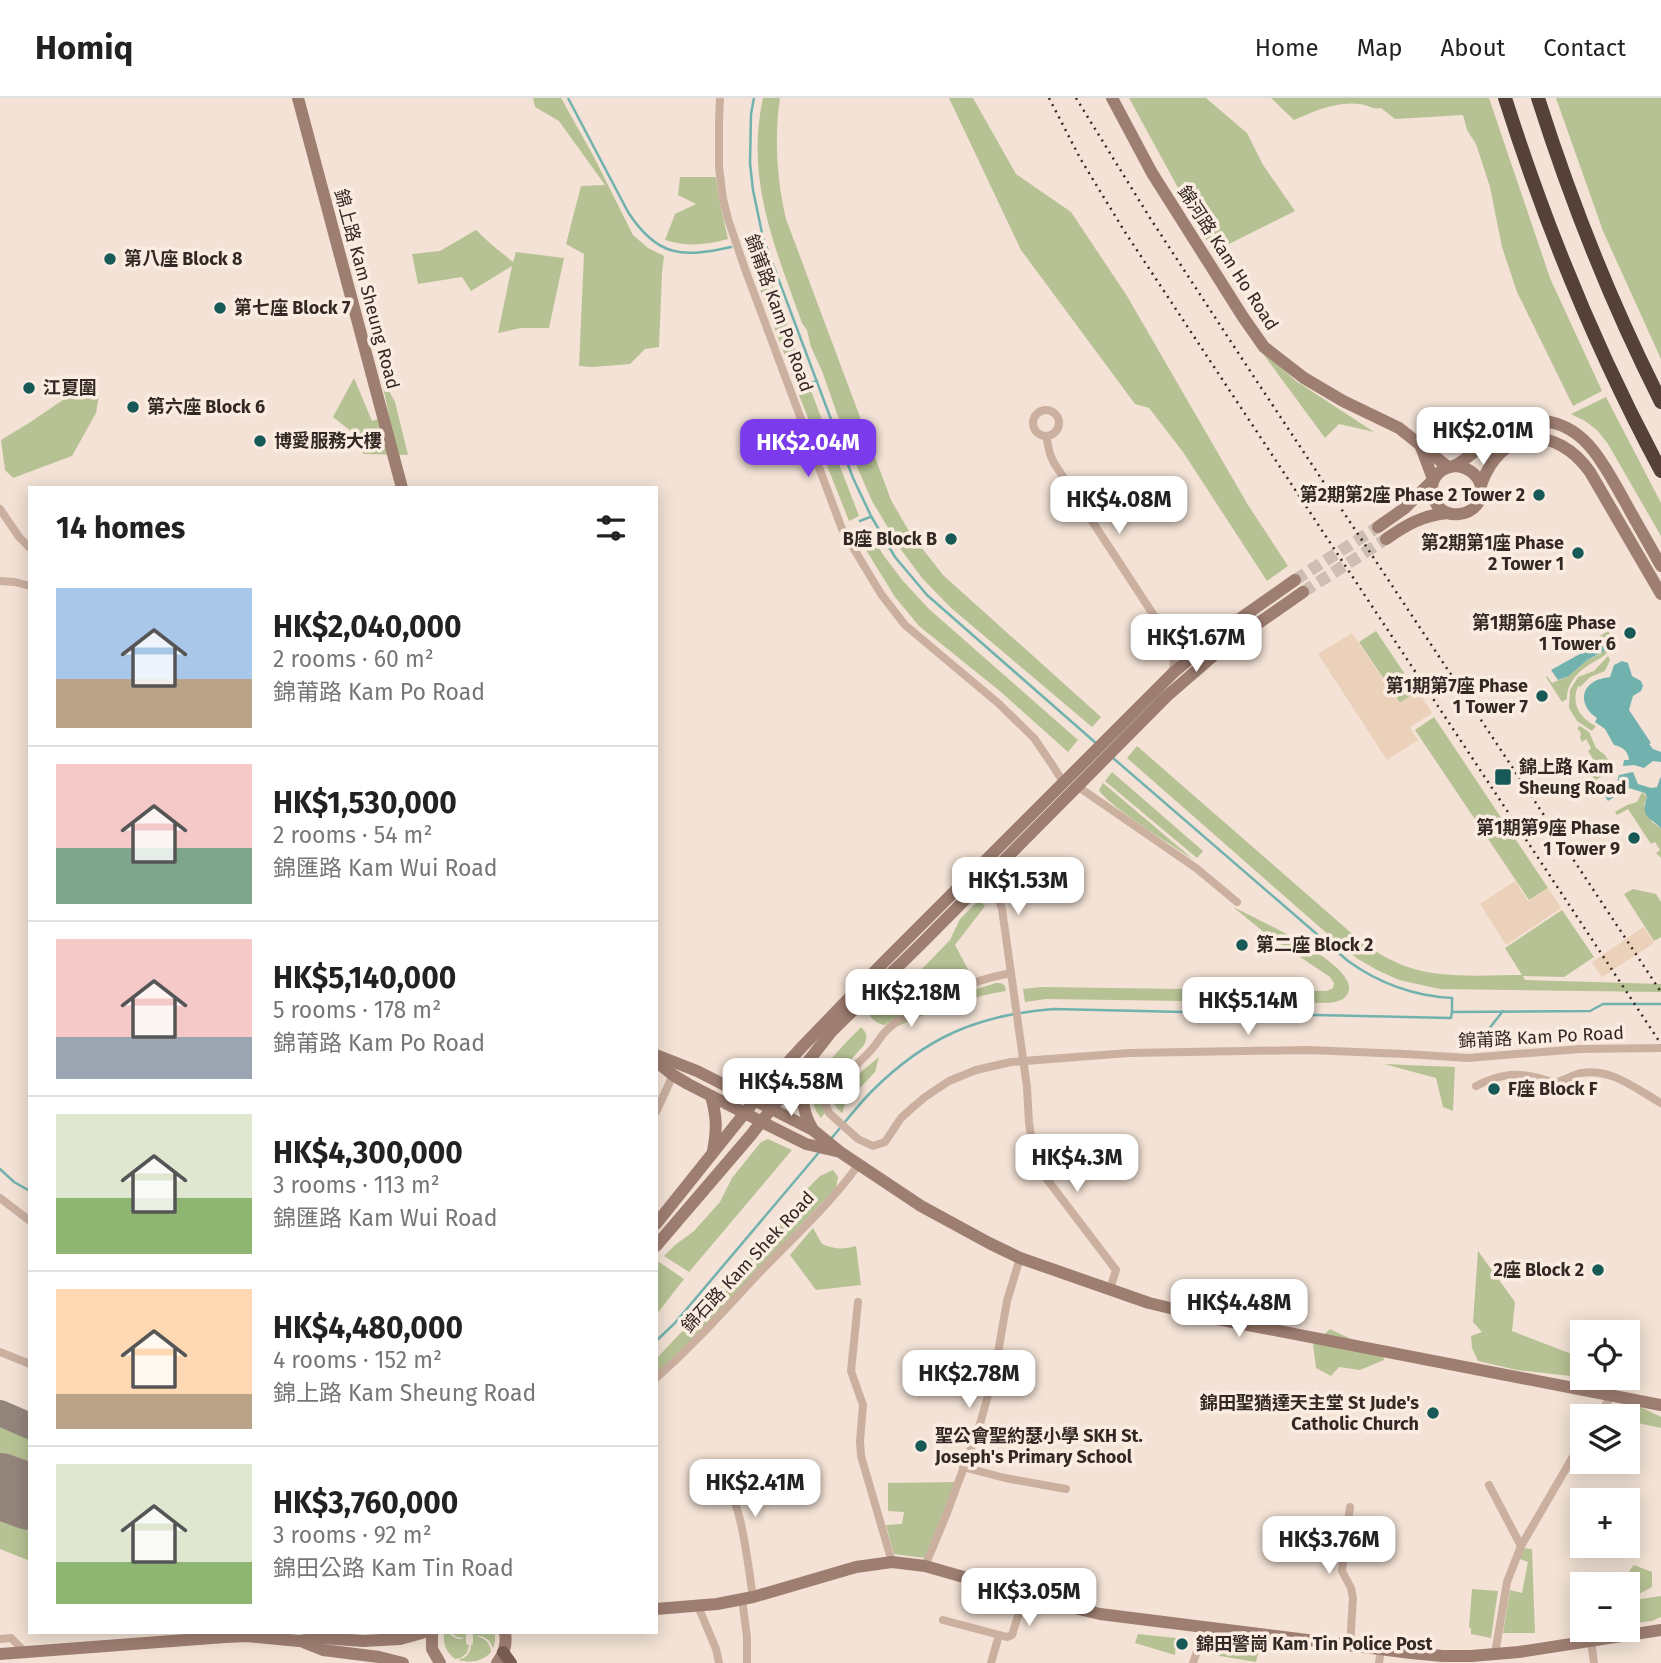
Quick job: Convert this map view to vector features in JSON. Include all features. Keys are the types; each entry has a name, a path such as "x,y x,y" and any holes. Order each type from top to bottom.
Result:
{"highway":[{"path":"1505,98 1564,264 1597,341 1661,471"},
{"path":"1538,98 1593,252 1661,402"}],"main road":[{"name":"錦上路 Kam Sheung Road","path":"298,98 401,486"},
{"name":"錦河路 Kam Ho Road","path":"1112,98 1153,173 1264,347 1304,378 1387,422 1451,467"},
{"path":"1378,527 1405,508 1439,472 1465,460 1490,437 1508,426 1529,421 1549,422 1559,424 1579,435 1596,453 1661,566"},
{"path":"1386,539 1418,519 1437,514 1463,514 1474,508 1487,471 1498,454 1524,439 1551,440 1569,449 1590,472 1661,594"},
{"path":"1420,446 1433,480 1435,502 1448,513"},
{"path":"1451,467 1469,469 1481,485"},
{"path":"658,1244 762,1122 831,1032 984,880 1131,713 1201,648 1295,580"},
{"path":"658,1222 744,1113 800,1049 881,965 1069,781 1140,724 1207,660 1303,592"},
{"path":"658,1056 697,1071 813,1130 843,1154 921,1206 989,1243 1020,1258 1149,1303 1212,1318 1661,1405"},
{"path":"658,1063 673,1075 711,1096 806,1144 843,1154"},
{"path":"807,1065 802,1098 806,1118 813,1130"},
{"path":"711,1096 717,1121 712,1154"},
{"path":"658,1609 747,1598 856,1567 892,1562 925,1566 1100,1614 1381,1649 1443,1656 1519,1652 1579,1642"},
{"path":"1640,1633 1661,1630"},
{"path":"0,1654 225,1637 363,1641 400,1639 418,1634"},
{"path":"432,1634 432,1649 440,1663"},
{"path":"299,1640 323,1650 403,1663"},
{"path":"505,1644 511,1663"}],"street":[{"name":"錦莆路 Kam Po Road","path":"720,98 719,167 728,219 842,529 881,594 905,625 998,703 1034,738 1054,766 1069,781 1196,868 1237,902"},
{"path":"1046,436 1054,463 1172,643 1173,673"},
{"path":"0,509 28,546"},
{"path":"0,581 28,585"},
{"path":"1172,643 1187,649 1201,648"},
{"path":"984,880 1001,902 1024,1060 1035,1161 1116,1270 1110,1289"},
{"name":"錦莆路 Kam Po Road","path":"1011,973 942,995 888,1028 872,1049 825,1096 826,1109 858,1139 873,1146 885,1142 901,1118 949,1081 976,1070 1024,1060 1129,1053 1308,1050 1468,1058 1601,1048 1661,1048"},
{"path":"1476,1086 1506,1074 1555,1082 1579,1073 1598,1073 1627,1082 1661,1103"},
{"path":"658,1108 673,1075"},
{"name":"錦石路 Kam Shek Road","path":"658,1376 726,1310 833,1196 859,1164"},
{"path":"0,1199 28,1220"},
{"path":"925,1566 980,1424 995,1370 1007,1301 1020,1258"},
{"path":"858,1302 851,1371 863,1405 861,1456 892,1562"},
{"path":"0,1352 28,1363"},
{"path":"1606,1404 1612,1395"},
{"path":"1495,1654 1507,1582 1521,1546 1570,1462"},
{"path":"963,1467 1066,1489"},
{"path":"710,1468 721,1475 740,1519 747,1598 747,1663"},
{"path":"1489,1485 1521,1546"},
{"path":"1350,1507 1342,1571 1353,1598 1350,1645"},
{"path":"943,1620 1007,1637 1012,1635 1025,1594"},
{"path":"698,1606 719,1663"},
{"path":"1193,1663 1205,1628"},
{"path":"991,1663 999,1635"},
{"path":"0,1639 11,1638 25,1652"},
{"path":"1591,1642 1594,1663"},
{"path":"1379,1663 1381,1649"}],"green space":[{"path":"533,98 561,98 633,235 648,248 664,256 659,347 645,349 630,364 579,366 584,254 566,244 581,186 605,185 559,121 535,107"},
{"path":"763,98 780,98 777,159 786,219 891,500 910,533 943,575 1101,717 1092,727 950,607 922,578 902,551 872,501 851,453 773,240 760,185 758,157 758,128"},
{"path":"949,98 973,98 1016,174 1071,212 1127,296 1248,505 1288,566 1267,581 1183,452 1149,408 1135,404 1021,250"},
{"path":"1129,98 1206,98 1247,133 1263,165 1295,211 1213,252"},
{"path":"1271,98 1489,98 1550,278 1602,391 1573,406 1517,292 1502,247 1490,187 1463,115 1395,119 1381,108 1351,103 1326,107 1294,120"},
{"path":"1556,98 1661,98 1661,359 1603,231"},
{"path":"680,177 716,177 728,239 697,244 665,240 675,214 696,204 678,195"},
{"path":"476,230 513,262 516,252 564,258 549,328 521,328 498,333 512,266 471,291 462,277 418,284 412,254 440,251"},
{"path":"772,284 807,381 796,385 760,289"},
{"path":"1258,347 1296,381 1374,432 1339,424 1325,438"},
{"path":"381,376 395,402 408,455 363,454 360,438 333,417 354,378 372,421 389,416"},
{"path":"85,385 99,396 96,413 72,456 13,478 5,470 1,440"},
{"path":"811,391 859,516 849,521 799,395"},
{"path":"1606,397 1661,503 1661,536 1608,444 1597,430 1571,414"},
{"path":"866,528 903,581 929,609 1078,740 1068,752 1001,692 919,626 895,597 855,532"},
{"path":"1376,631 1417,692 1400,703 1359,642"},
{"path":"1608,631 1610,634 1607,642 1611,650 1576,676 1569,686 1567,699 1562,702 1546,677 1552,683 1569,676 1587,660 1602,653 1589,653 1585,646 1587,644 1591,650 1601,644 1597,638"},
{"path":"1608,656 1610,660 1605,671 1590,677 1578,686 1576,692 1578,709 1585,719 1596,726 1592,731 1577,721 1569,708 1570,690 1578,677 1594,671"},
{"path":"1434,717 1548,888 1529,900 1415,730"},
{"path":"1580,726 1589,732 1596,748 1605,755 1613,768 1595,781 1592,777 1601,771 1588,751 1591,748 1586,739 1582,742 1580,738 1581,733 1577,728"},
{"path":"1137,746 1365,945 1396,963 1421,971 1450,975 1522,975 1505,948 1562,910 1594,957 1564,977 1523,976 1525,980 1661,984 1661,992 1440,989 1399,980 1377,970 1339,944 1127,758"},
{"path":"1112,772 1203,851 1197,858 1105,781"},
{"path":"1103,783 1194,860 1115,806 1099,790"},
{"path":"1642,792 1647,797 1644,805 1652,822 1661,828 1661,858 1656,853 1660,850 1655,842 1651,844 1628,809 1617,815 1615,812 1637,802"},
{"path":"1633,889 1656,894 1661,902 1661,937 1654,941 1624,894"},
{"path":"979,900 985,906 955,945 971,975 911,1006 885,1025 873,1019 870,1016 899,983 916,975 950,940 960,919"},
{"path":"1233,907 1281,931 1336,967 1346,979 1349,990 1346,996 1328,1003 1046,999 1025,1002 1023,989 1041,987 1327,991 1333,988 1334,983 1330,977 1270,937"},
{"path":"996,983 1005,986 1006,991 951,1005 898,1026 933,1005"},
{"path":"861,1027 866,1035 864,1045 822,1092 821,1102 825,1113 821,1118 814,1106 817,1081 833,1057"},
{"path":"879,1057 875,1072 845,1104 842,1113 834,1103 834,1095"},
{"path":"1384,1064 1455,1067 1453,1111 1443,1107 1436,1078"},
{"path":"768,1139 792,1150 689,1272 664,1256 694,1231 720,1202 732,1178 761,1142"},
{"path":"833,1170 838,1177 836,1188 658,1372 658,1357 820,1176"},
{"path":"813,1228 822,1244 839,1248 856,1246 861,1285 816,1290 790,1255"},
{"path":"1478,1251 1515,1302 1512,1331 1570,1353 1570,1376 1517,1370 1478,1361 1472,1348 1471,1336 1482,1332 1473,1322"},
{"path":"658,1263 684,1279 658,1312"},
{"path":"1330,1329 1383,1354 1384,1360 1360,1370 1339,1367 1331,1376 1316,1368 1313,1345"},
{"path":"1640,1407 1661,1417 1661,1428 1640,1423"},
{"path":"0,1420 28,1431 28,1466 0,1455"},
{"path":"955,1482 925,1558 894,1554 886,1525 902,1524 904,1512 888,1511 888,1483"},
{"path":"0,1513 28,1524 28,1560 0,1549"},
{"path":"1522,1548 1532,1549 1535,1633 1503,1633 1510,1590 1522,1593 1528,1562 1520,1559"},
{"path":"1634,1565 1652,1572 1652,1587 1640,1593 1640,1572 1628,1572"},
{"path":"1472,1589 1498,1591 1491,1638 1471,1634 1469,1628"},
{"path":"1661,1596 1661,1617 1640,1622 1640,1599"},
{"path":"444,1634 460,1639 464,1638 452,1634 466,1634 466,1644 469,1645 467,1653 455,1659 444,1641"},
{"path":"473,1634 495,1634 493,1649 487,1639 476,1636 486,1641 489,1646 491,1652 484,1658 476,1661 458,1660 469,1653"},
{"path":"1138,1634 1176,1638 1175,1655 1135,1643"},
{"path":"1206,1639 1260,1646 1256,1662 1202,1653"}],"shaded area":[{"path":"1352,633 1399,703 1418,691 1432,713 1410,727 1418,740 1387,760 1318,654"},
{"path":"1515,881 1528,901 1548,888 1561,908 1506,945 1480,904"},
{"path":"1644,927 1654,943 1602,977 1592,962"}],"water":[{"path":"1605,643 1608,649 1587,660 1569,676 1558,680 1551,670 1587,650 1589,653"},
{"path":"1622,661 1628,663 1632,676 1641,681 1643,686 1641,691 1633,696 1629,710 1651,743 1649,744 1661,752 1661,762 1653,761 1644,768 1623,766 1624,760 1629,760 1626,752 1614,745 1605,729 1595,722 1597,718 1589,711 1584,701 1588,687 1596,681 1610,677 1614,665"},
{"path":"1633,772 1638,784 1651,788 1657,787 1661,776 1661,828 1645,813 1645,793 1629,788 1626,794 1619,794 1608,801 1601,790 1617,782 1619,775"}],"waterway":[{"path":"568,98 628,212 649,238 660,246 685,253 731,247"},
{"path":"754,98 750,163 763,238 853,478 871,516 895,557 927,595 1097,744"},
{"path":"745,243 762,238"},
{"path":"763,278 776,273"},
{"path":"803,386 817,381"},
{"path":"860,521 870,517"},
{"path":"1113,758 1348,961 1397,987 1424,995 1452,998 1452,1012"},
{"path":"830,1140 872,1091 913,1056 933,1043 977,1023 1026,1012 1053,1009 1451,1018 1452,1012 1590,1011 1603,1004 1661,1004"},
{"path":"1488,1036 1488,1030 1503,1011"},
{"path":"658,1339 674,1324 821,1150"},
{"path":"0,1169 28,1190"}],"taxiway":[{"path":"0,1413 28,1425"}],"runway":[{"path":"0,1486 28,1496"}],"tunnel":[{"path":"1295,580 1378,527"},
{"path":"1303,592 1386,539"}],"railway":[{"path":"1049,98 1080,158 1123,229 1661,1044"},
{"path":"1076,98 1150,218 1254,377 1661,992"}],"place":[{"name":"第八座 Block 8","path":"110,259"},
{"name":"第七座 Block 7","path":"220,308"},
{"name":"江夏圍","path":"29,388"},
{"name":"第六座 Block 6","path":"133,407"},
{"name":"博愛服務大樓","path":"260,441"},
{"name":"第2期第2座 Phase 2 Tower 2","path":"1539,495"},
{"name":"B座 Block B","path":"951,539"},
{"name":"第2期第1座 Phase 2 Tower 1","path":"1578,553"},
{"name":"第1期第6座 Phase 1 Tower 6","path":"1630,633"},
{"name":"第1期第7座 Phase 1 Tower 7","path":"1542,696"},
{"name":"錦上路 Kam Sheung Road","path":"1503,777"},
{"name":"第1期第9座 Phase 1 Tower 9","path":"1634,838"},
{"name":"第二座 Block 2","path":"1242,945"},
{"name":"F座 Block F","path":"1494,1089"},
{"name":"2座 Block 2","path":"1598,1270"},
{"name":"錦田聖猶達天主堂 St Jude's Catholic Church","path":"1433,1413"},
{"name":"聖公會聖約瑟小學 SKH St. Joseph's Primary School","path":"921,1446"},
{"name":"錦田警崗 Kam Tin Police Post","path":"1182,1644"}]}
